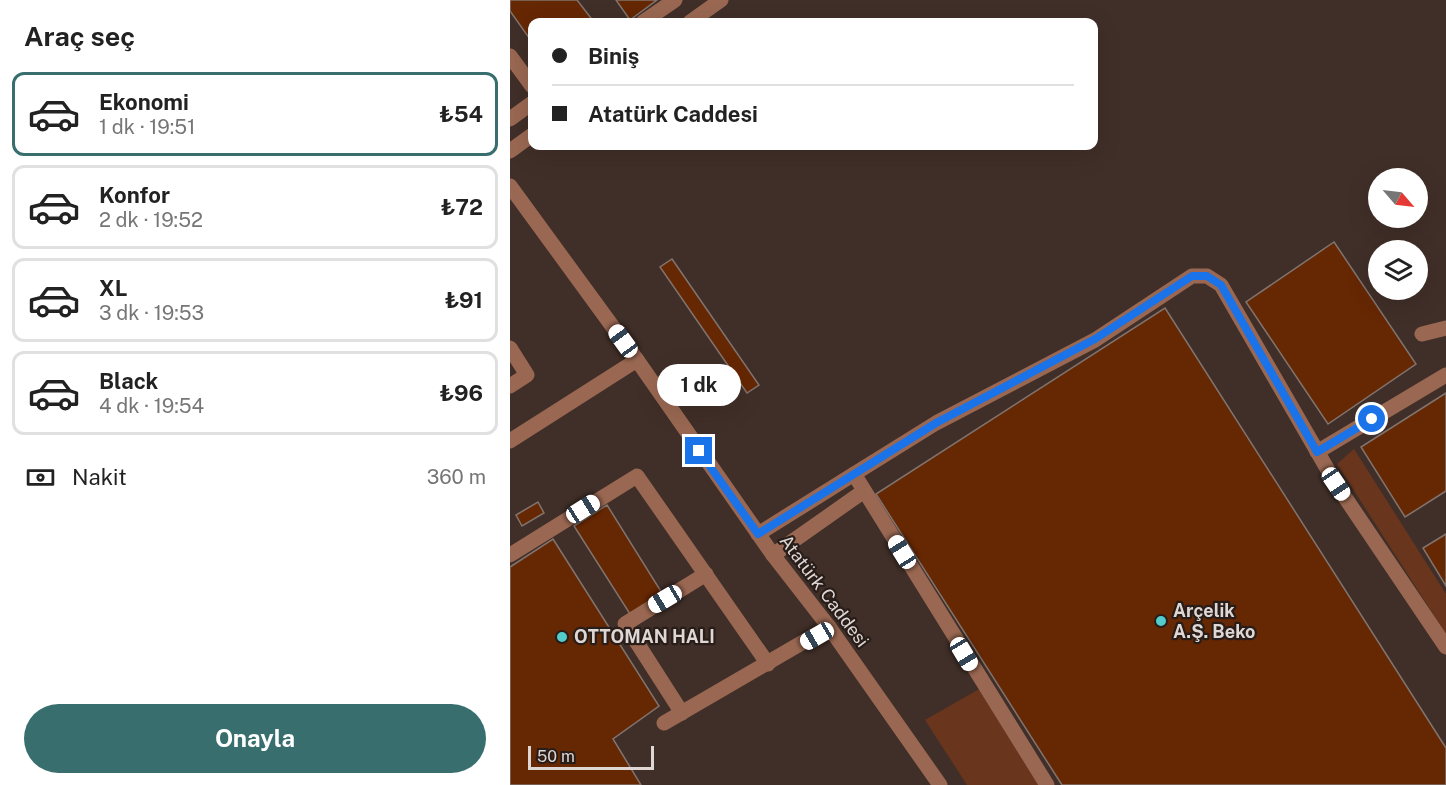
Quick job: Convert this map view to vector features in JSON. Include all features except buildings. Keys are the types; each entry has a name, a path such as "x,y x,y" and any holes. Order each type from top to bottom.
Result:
{"street":[{"path":"650,18 675,0"},
{"path":"696,18 722,0"},
{"path":"510,56 528,81"},
{"path":"510,119 528,106"},
{"path":"510,151 528,138"},
{"name":"Atatürk Caddesi","path":"510,186 637,360 773,555 829,627 940,785"},
{"path":"758,534 936,423 1095,339 1192,276 1207,276 1221,285 1336,484 1446,647"},
{"path":"1422,334 1446,328"},
{"path":"510,348 527,375 510,386"},
{"path":"510,441 637,360"},
{"path":"1317,452 1446,375"},
{"path":"854,474 1047,785"},
{"path":"510,555 637,476 768,664"},
{"path":"773,555 864,491"},
{"path":"682,713 625,624 706,574"},
{"path":"664,723 829,627"}],"shaded area":[{"path":"510,0 1446,0 1446,785 510,785"},
{"path":"1354,449 1446,594 1446,634 1337,464"},
{"path":"981,688 1042,785 967,785 925,720"}],"place":[{"name":"Arçelik A.Ş. Beko","path":"1161,621"},
{"name":"OTTOMAN HALI","path":"562,637"}],"route":[{"path":"699,451 758,534 936,423 1095,339 1192,276 1207,276 1221,285 1317,452 1372,419"}]}
